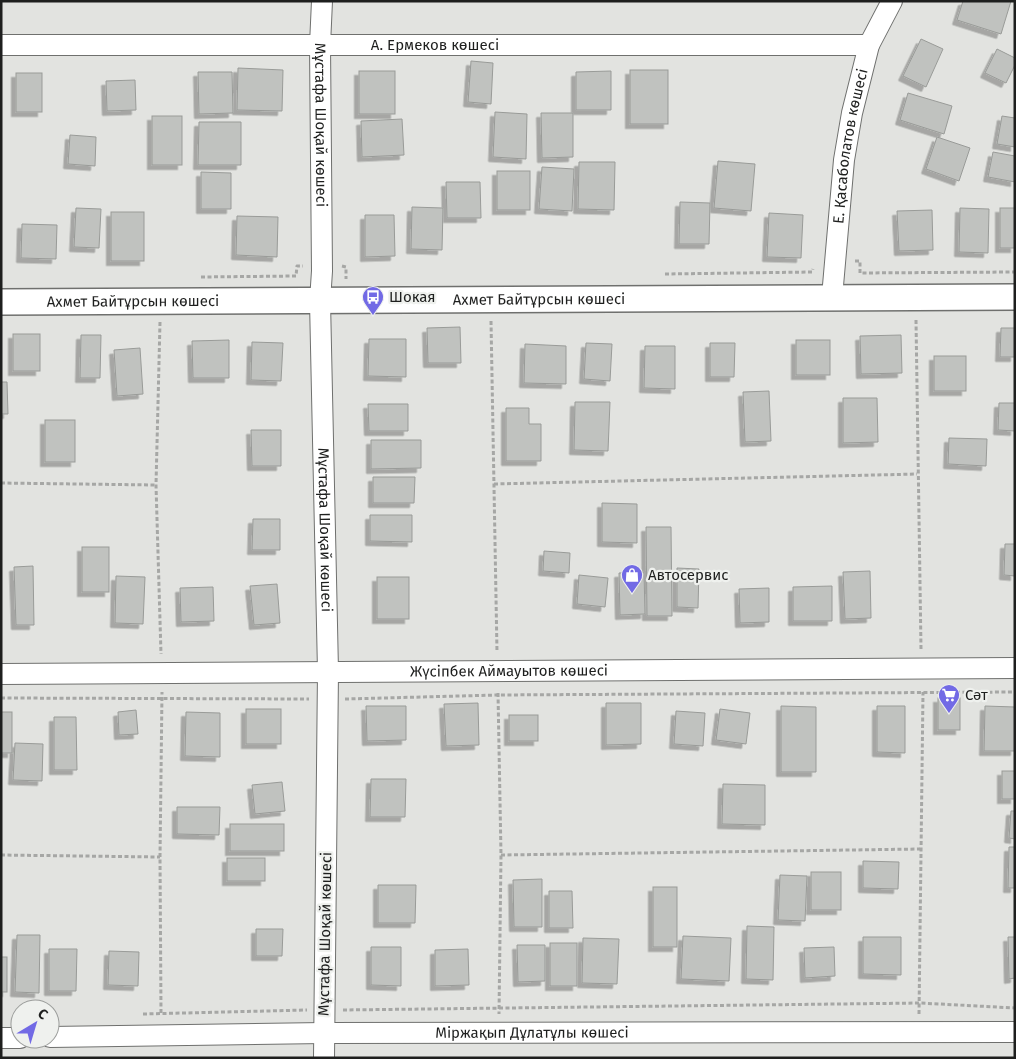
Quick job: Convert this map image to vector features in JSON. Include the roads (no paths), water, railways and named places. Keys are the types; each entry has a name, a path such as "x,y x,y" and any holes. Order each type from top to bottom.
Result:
{"street":[{"name":"Мұстафа Шоқай көшесі","path":"322,1 320,45 322,263 320,301 328,671 324,1058"},
{"name":"Е. Қасаболатов көшесі","path":"832,297 846,151 852,113 869,45 892,1"},
{"name":"А. Ермеков көшесі","path":"1,46 869,45"},
{"name":"Ахмет Байтұрсын көшесі","path":"1,302 1015,296"},
{"name":"Жүсіпбек Аймауытов көшесі","path":"1,674 1015,668"},
{"name":"Міржақып Дұлатұлы көшесі","path":"60,1037 324,1033 1015,1032"}],"place":[{"name":"Шокая","path":"373,316"},
{"name":"Автосервис","path":"632,594"},
{"name":"Сәт","path":"949,714"}]}
